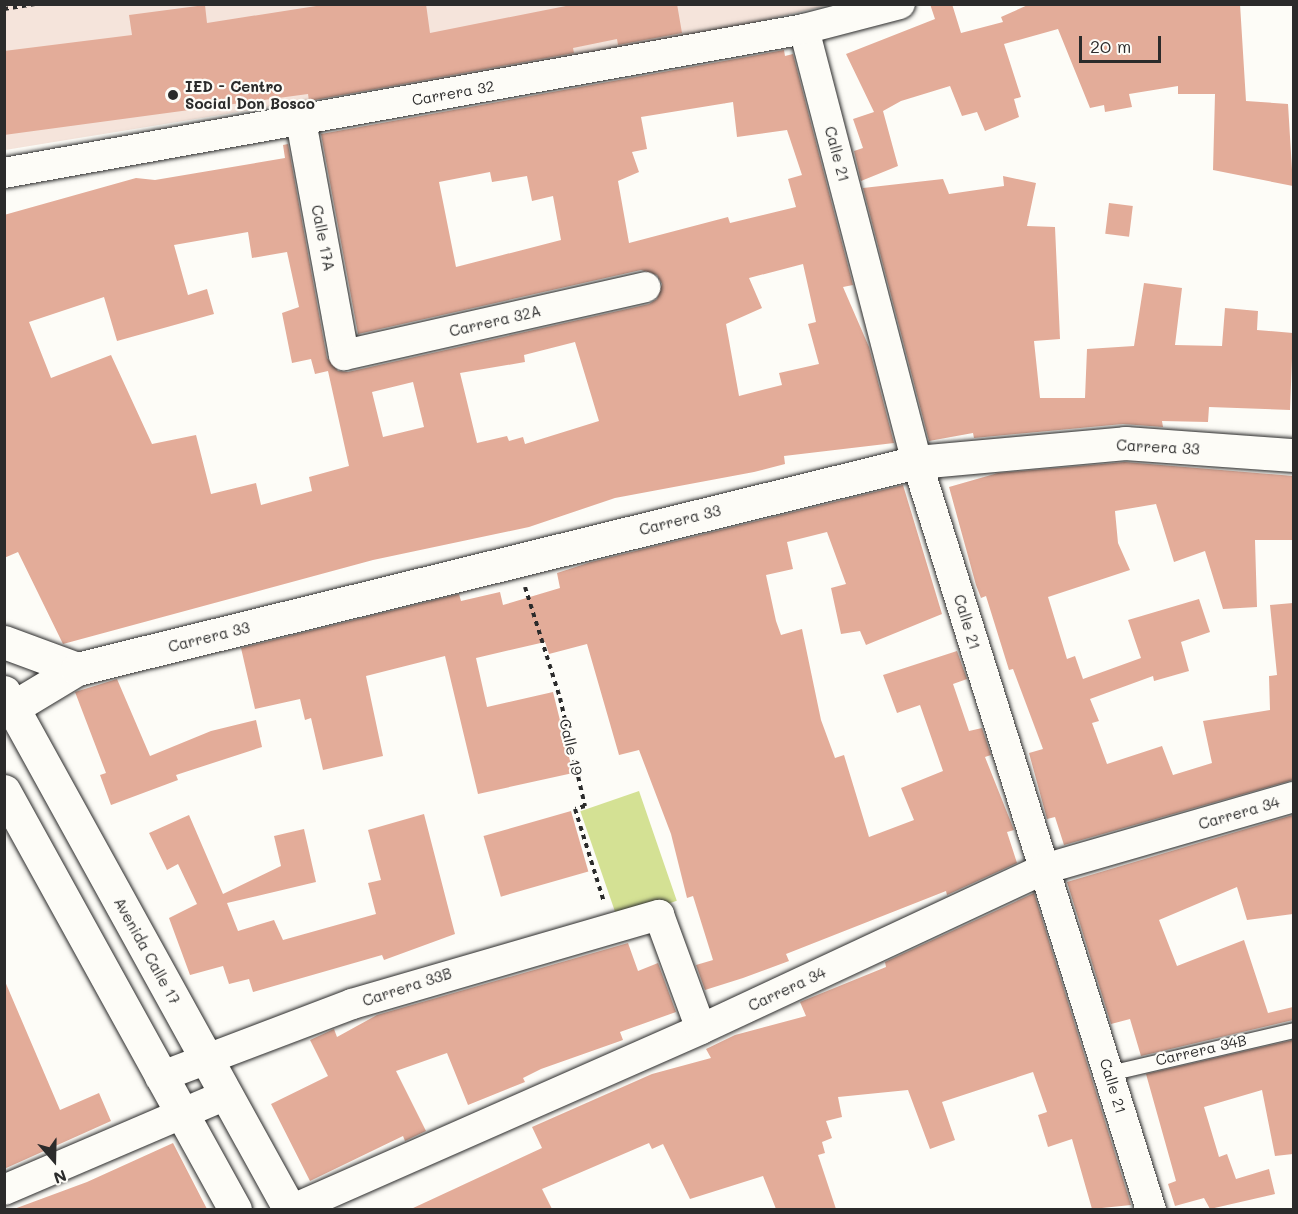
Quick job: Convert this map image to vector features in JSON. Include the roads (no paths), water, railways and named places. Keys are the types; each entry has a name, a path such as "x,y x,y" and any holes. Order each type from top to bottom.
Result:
{"street":[{"name":"Carrera 32","path":"4,173 804,29 900,4"},
{"name":"Calle 21","path":"804,29 917,462 1151,1209"},
{"name":"Calle 17A","path":"301,121 344,355"},
{"name":"Carrera 32A","path":"344,355 645,287"},
{"name":"Carrera 33","path":"7,698 77,669 917,462 1125,443 1293,455"},
{"path":"4,642 77,669"},
{"name":"Avenida Calle 17","path":"7,698 290,1209"},
{"path":"4,791 235,1209"},
{"name":"Carrera 34","path":"290,1209 701,1029 1044,869 1293,797"},
{"name":"Carrera 33B","path":"160,1077 352,1004 659,915 701,1029"},
{"path":"4,1190 226,1095"}],"lane":[{"name":"Carrera 34B","path":"1109,1073 1293,1030"}],"place":[{"name":"IED - Centro Social Don Bosco","path":"173,95"}]}
